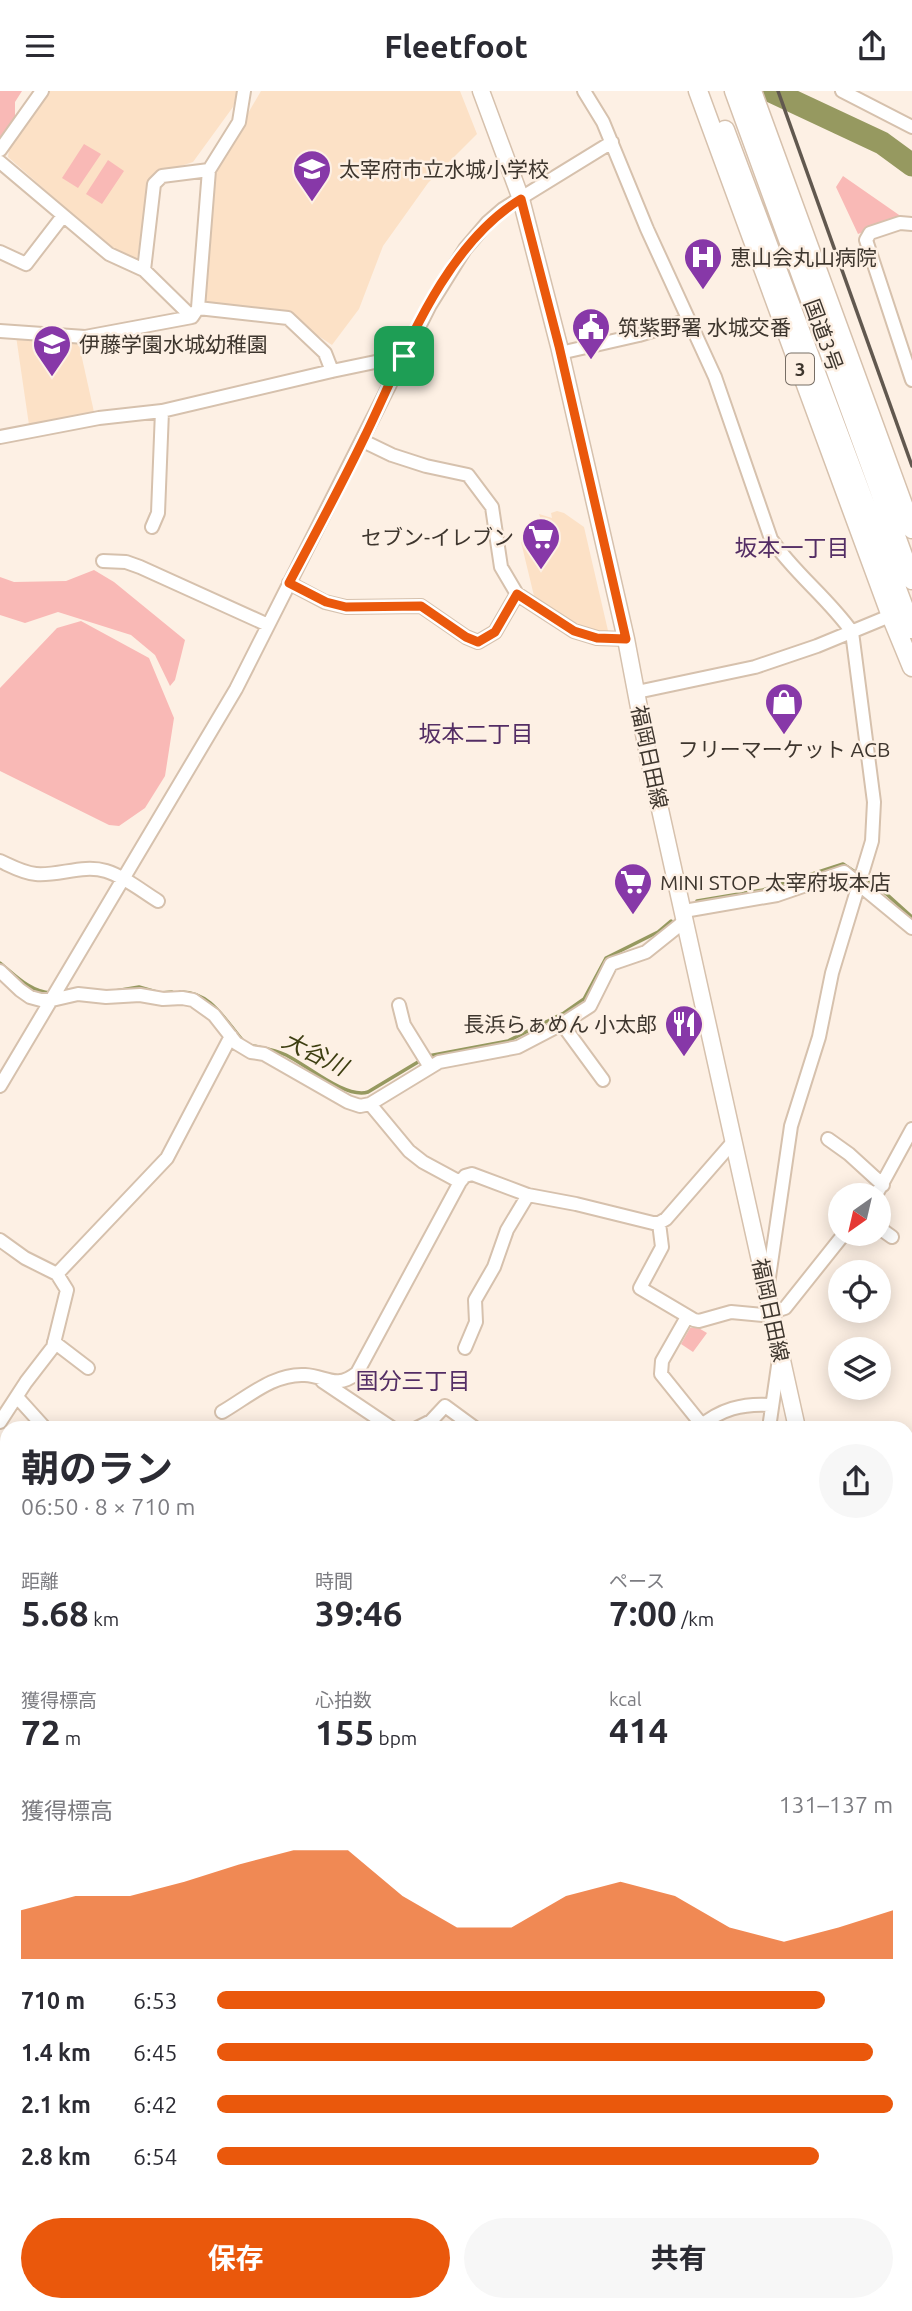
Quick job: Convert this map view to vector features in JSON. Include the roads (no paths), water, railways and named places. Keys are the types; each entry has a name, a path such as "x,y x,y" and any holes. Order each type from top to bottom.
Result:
{"highway":[{"name":"3","path":"698,91 715,120 902,610 912,628"},
{"name":"3","path":"711,91 715,120"},
{"name":"国道3号","path":"734,91 912,580"},
{"name":"国道3号","path":"752,91 912,529"},
{"name":"3","path":"902,610 912,667"}],"main road":[{"name":"福岡日田線","path":"481,91 521,199 561,353 626,639 648,755 795,1421"}],"street":[{"path":"0,150 43,91"},
{"path":"195,312 209,170 239,122 244,91"},
{"path":"584,91 612,142 647,229 725,405 771,539 784,558 852,632 874,802 872,841 831,973 819,1037 790,1126 767,1287"},
{"path":"842,91 912,127"},
{"path":"0,1086 236,689 430,305 475,235 503,209 612,142"},
{"path":"0,162 109,254 144,270 195,312"},
{"path":"144,270 154,184 157,179 162,176 209,170"},
{"path":"0,252 26,264 63,216"},
{"path":"912,224 900,223 870,233 866,240 912,380"},
{"path":"0,331 85,337 195,312 288,319 325,353 332,371"},
{"path":"561,353 689,320"},
{"path":"0,437 99,418 162,411 404,356"},
{"path":"152,527 158,513 162,411"},
{"path":"363,441 415,462 468,475 492,507 501,567 517,594 574,631 597,638 626,639"},
{"path":"103,561 126,562 140,567 268,625"},
{"path":"289,583 326,602 346,607 421,606 466,637 478,642 495,632 517,594"},
{"path":"636,692 755,667 852,632 902,610"},
{"path":"0,861 37,874 89,869 106,871 158,901"},
{"path":"0,971 30,997 53,998 78,994 106,997 140,995 163,999 182,998 202,1005 231,1037 251,1052 264,1054 348,1102 360,1106 370,1104 439,1062 518,1047 562,1024 590,1006 611,964 646,952 685,916 777,895 844,871 912,928"},
{"path":"399,1005 404,1025 430,1067"},
{"path":"562,1024 603,1080"},
{"path":"57,1274 167,1159 231,1037"},
{"path":"370,1104 409,1151 423,1162 460,1182"},
{"path":"883,1183 912,1129"},
{"path":"828,1139 849,1154 873,1183"},
{"path":"320,1380 342,1381 353,1376 361,1367 465,1176 472,1174 528,1195 659,1223 666,1219 733,1142"},
{"path":"465,1348 476,1322 475,1300 494,1267 507,1230 528,1195"},
{"path":"659,1223 662,1247 640,1288 687,1317 699,1321 731,1312 772,1314 785,1308 834,1246"},
{"path":"0,1240 25,1258 57,1274 67,1290 53,1347 16,1397 4,1407"},
{"path":"687,1317 662,1361 661,1374 696,1421"},
{"path":"54,1342 88,1368"},
{"path":"770,1421 780,1353"},
{"path":"222,1412 275,1379 307,1375 320,1380 381,1421"},
{"path":"16,1397 38,1421"},
{"path":"708,1421 728,1409 744,1405 771,1405"},
{"path":"431,1421 445,1406 465,1421"}],"waterway":[{"path":"771,91 882,143 912,165"},
{"name":"大谷川","path":"697,901 763,890 843,864 858,874"},
{"name":"大谷川","path":"865,878 912,917"},
{"name":"大谷川","path":"249,1045 286,1055 348,1091 368,1092 428,1056 508,1041 564,1013 584,999 606,958 658,932 671,921"},
{"name":"大谷川","path":"0,963 36,990 51,993"},
{"name":"大谷川","path":"115,991 139,987 160,993 172,992"},
{"name":"大谷川","path":"180,992 200,996 216,1008 243,1041"}],"railway":[{"path":"778,91 912,466"}],"place":[{"name":"太宰府市立水城小学校","path":"312,203"},
{"name":"恵山会丸山病院","path":"703,291"},
{"name":"筑紫野署 水城交番","path":"591,361"},
{"name":"伊藤学園水城幼稚園","path":"52,378"},
{"name":"セブン-イレブン","path":"541,571"},
{"name":"フリーマーケット ACB","path":"784,736"},
{"name":"MINI STOP 太宰府坂本店","path":"633,916"},
{"name":"長浜らぁめん 小太郎","path":"684,1058"}],"district":[{"name":"坂本一丁目","path":"792,547"},
{"name":"坂本二丁目","path":"476,733"},
{"name":"国分三丁目","path":"413,1380"}]}
